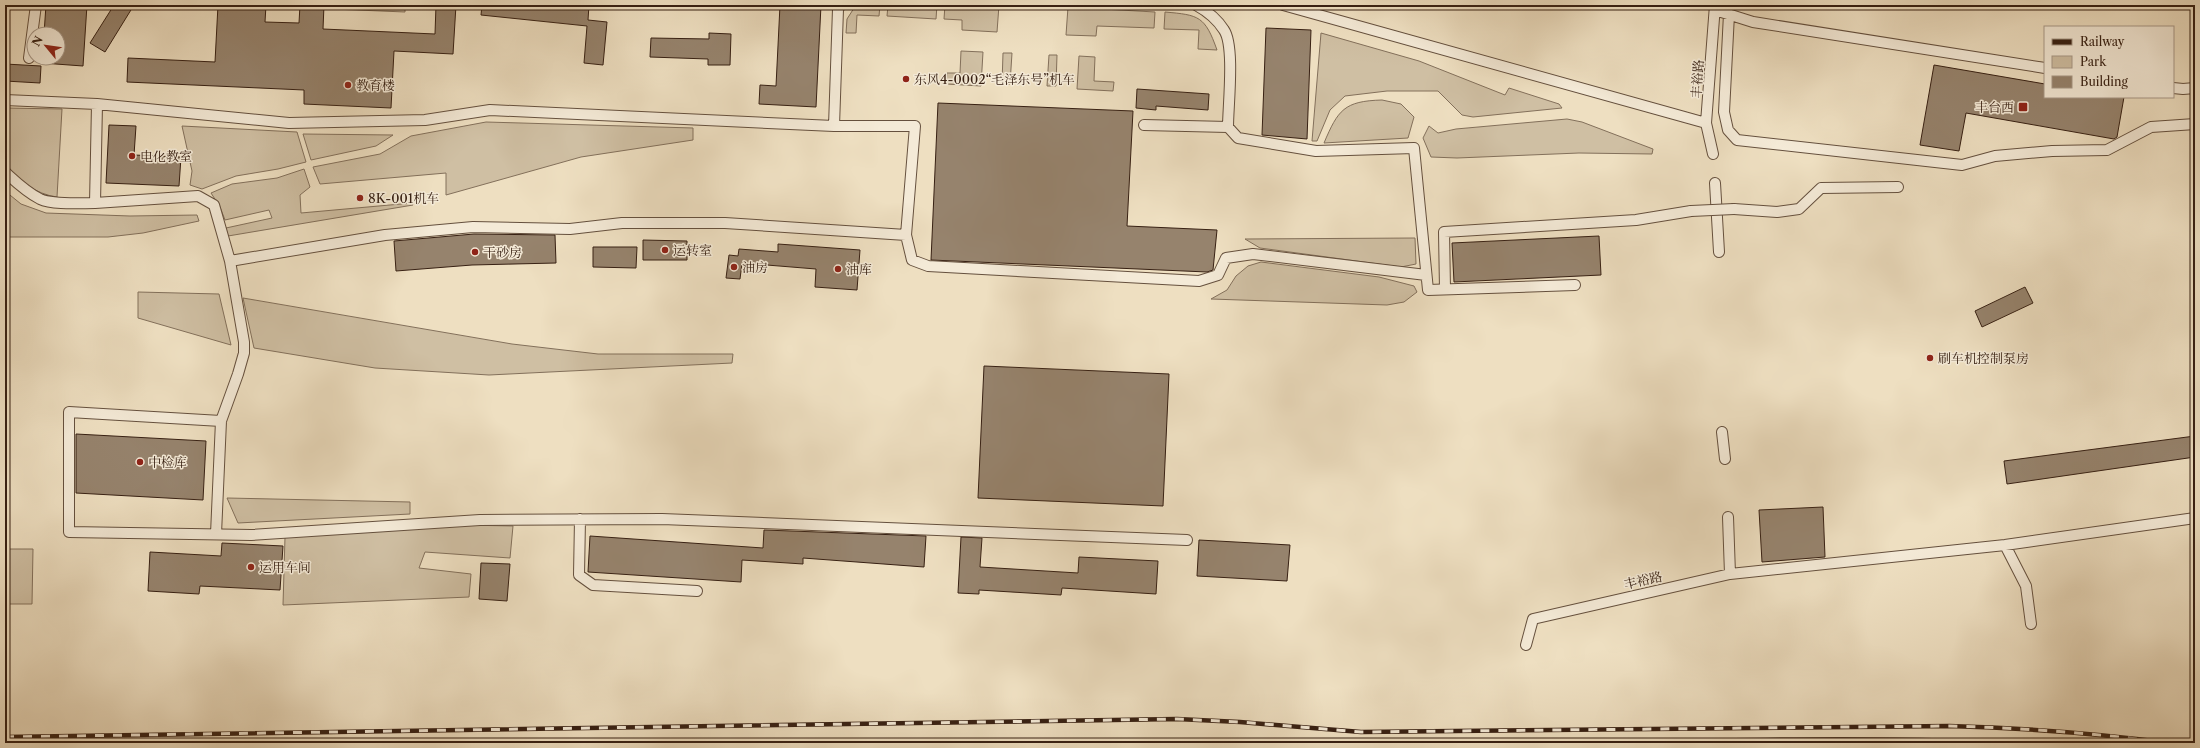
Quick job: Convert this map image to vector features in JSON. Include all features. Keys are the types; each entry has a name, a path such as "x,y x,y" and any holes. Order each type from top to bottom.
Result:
{"lane":[{"path":"33,26 36,5"},
{"path":"834,126 838,9 841,5"},
{"path":"1196,5 1207,12 1224,30 1230,48 1228,127 1238,138 1316,151 1414,148 1428,290 1575,285"},
{"path":"1283,5 1706,123"},
{"path":"1715,8 1753,22 2044,68"},
{"name":"丰裕路","path":"1713,154 1706,123 1715,8"},
{"path":"1729,14 1724,112 1728,130 1738,140 1962,165 1996,156 2052,151 2107,150 2151,127 2195,124"},
{"path":"2174,88 2195,88"},
{"path":"5,100 97,104 289,123 425,120 490,110 834,126 915,126 906,235 912,260 928,266 1200,281 1218,276 1226,258 1253,254 1426,275"},
{"path":"95,203 97,104"},
{"path":"1144,125 1228,127"},
{"path":"5,172 23,189 41,199 95,203 198,196 214,205 230,261 244,342 244,353 221,421 216,534"},
{"path":"1715,183 1719,252"},
{"path":"1445,290 1444,232 1636,220 1691,211 1734,209 1777,212 1799,209 1821,188 1898,187"},
{"path":"230,261 385,236 474,227 570,229 622,224 725,223 906,235"},
{"path":"221,421 69,412 69,532 251,535 480,520 662,519 1187,540"},
{"path":"1722,432 1725,458"},
{"path":"1728,517 1730,574 2005,545 2195,518"},
{"path":"580,519 579,575 593,585 698,591"},
{"path":"2005,545 2026,586 2031,624"},
{"name":"丰裕路","path":"1526,645 1533,619 1730,574"}],"green space":[{"path":"334,5 405,5 405,12 333,9"},
{"path":"856,5 880,5 879,16 857,15 856,33 846,33 847,19"},
{"path":"888,5 937,5 936,19 887,16"},
{"path":"945,5 999,5 997,32 962,30 962,20 944,19"},
{"path":"1068,7 1155,12 1154,28 1097,26 1096,36 1066,35"},
{"path":"1165,12 1186,14 1199,19 1209,30 1217,50 1198,49 1199,30 1164,29"},
{"path":"1321,33 1419,61 1505,95 1509,88 1559,104 1562,108 1473,117 1462,115 1438,91 1387,91 1345,96 1330,110 1317,141 1312,141"},
{"path":"961,51 983,52 981,86 946,84 947,73 960,73"},
{"path":"1003,53 1012,53 1010,84 1002,84"},
{"path":"1049,55 1057,55 1056,86 1047,86"},
{"path":"1079,56 1095,57 1094,81 1114,82 1113,91 1077,89"},
{"path":"1382,100 1401,104 1414,117 1408,138 1324,143 1338,115 1344,110 1359,102"},
{"path":"5,108 62,109 57,197 35,190 5,167"},
{"path":"1567,119 1582,122 1653,149 1652,154 1579,153 1457,158 1431,157 1423,138 1429,126 1438,133 1456,129"},
{"path":"486,122 693,128 693,140 581,157 446,195 446,173 320,184 313,167 380,154 411,136"},
{"path":"182,126 297,132 306,162 278,169 236,176 202,189 190,185 192,171"},
{"path":"303,134 393,135 376,146 311,160"},
{"path":"304,169 310,187 300,195 301,213 412,203 413,205 228,236 226,228 272,218 269,210 225,220 220,207 211,193 232,184 277,178"},
{"path":"5,191 21,204 46,213 130,216 197,215 199,221 143,233 108,237 5,237"},
{"path":"1415,238 1416,264 1401,267 1260,248 1245,239"},
{"path":"1261,262 1379,277 1414,286 1417,292 1404,302 1387,305 1211,299 1227,290 1236,276 1248,266"},
{"path":"138,292 219,294 231,345 138,318"},
{"path":"243,298 512,344 598,354 733,354 732,363 489,375 375,368 254,348"},
{"path":"227,498 410,502 410,514 238,523"},
{"path":"412,524 513,526 510,558 425,552 419,568 471,574 469,597 283,605 285,537"},
{"path":"5,549 33,549 32,604 5,604"}],"building":[{"path":"46,5 87,5 83,66 66,65 66,26 45,26"},
{"path":"114,5 134,5 105,52 90,43"},
{"path":"218,5 266,5 265,22 299,23 300,5 324,5 323,29 435,34 436,5 456,5 453,54 394,51 391,108 304,104 304,90 127,82 128,58 215,62"},
{"path":"482,5 589,5 588,20 607,22 603,65 584,63 587,26 481,15"},
{"path":"780,5 821,5 816,107 759,104 760,85 776,86"},
{"path":"1266,28 1311,30 1307,139 1262,135"},
{"path":"709,33 731,34 730,65 708,65 708,59 650,57 651,38 709,39"},
{"path":"5,64 41,66 40,83 5,81"},
{"path":"1934,65 2044,84 2044,98 2124,98 2117,137 2114,139 1966,113 1959,151 1920,145"},
{"path":"1137,89 1209,94 1208,110 1156,106 1156,110 1136,108"},
{"path":"938,103 1133,111 1127,226 1217,230 1213,270 1207,272 931,260"},
{"name":"电化教室","path":"109,125 136,126 134,155 181,157 179,186 106,183"},
{"name":"干砂房","path":"474,234 555,235 556,263 472,265 396,271 394,241"},
{"path":"1599,236 1601,275 1454,282 1452,243"},
{"name":"运转室","path":"643,240 687,241 687,260 643,260"},
{"path":"778,244 860,250 857,290 815,287 816,269 742,263 740,279 726,278 729,255 738,256 739,249 778,252"},
{"path":"593,247 637,247 636,268 593,267"},
{"path":"2025,287 2033,303 1982,327 1975,311"},
{"path":"984,366 1169,374 1163,506 978,498"},
{"name":"中检库","path":"76,434 206,441 203,500 76,493"},
{"path":"2195,436 2195,457 2007,484 2004,461"},
{"path":"1823,507 1825,557 1762,562 1759,510"},
{"path":"764,530 926,536 924,567 803,558 803,564 742,560 741,582 588,572 590,536 763,548"},
{"path":"961,537 982,538 980,567 1078,573 1079,557 1158,561 1156,594 1062,588 1061,595 979,590 979,594 958,593"},
{"path":"1199,540 1290,545 1287,581 1197,576"},
{"path":"222,543 283,546 280,590 200,586 199,594 148,591 150,552 221,556"},
{"path":"481,563 510,564 507,601 479,599"}],"railway":[{"path":"5,737 1177,719 1240,722 1361,732 1949,726 2004,728 2114,736 2169,743"},
{"path":"1539,743 1848,739 2034,743"}],"place":[{"name":"东风4-0002“毛泽东号”机车","path":"906,79"},
{"name":"教育楼","path":"348,85"},
{"name":"丰台西","path":"2023,107"},
{"name":"电化教室","path":"132,156"},
{"name":"8K-001机车","path":"360,198"},
{"name":"运转室","path":"665,250"},
{"name":"干砂房","path":"475,252"},
{"name":"油房","path":"734,267"},
{"name":"油库","path":"838,269"},
{"name":"刷车机控制泵房","path":"1930,358"},
{"name":"中检库","path":"140,462"},
{"name":"运用车间","path":"251,567"}]}
